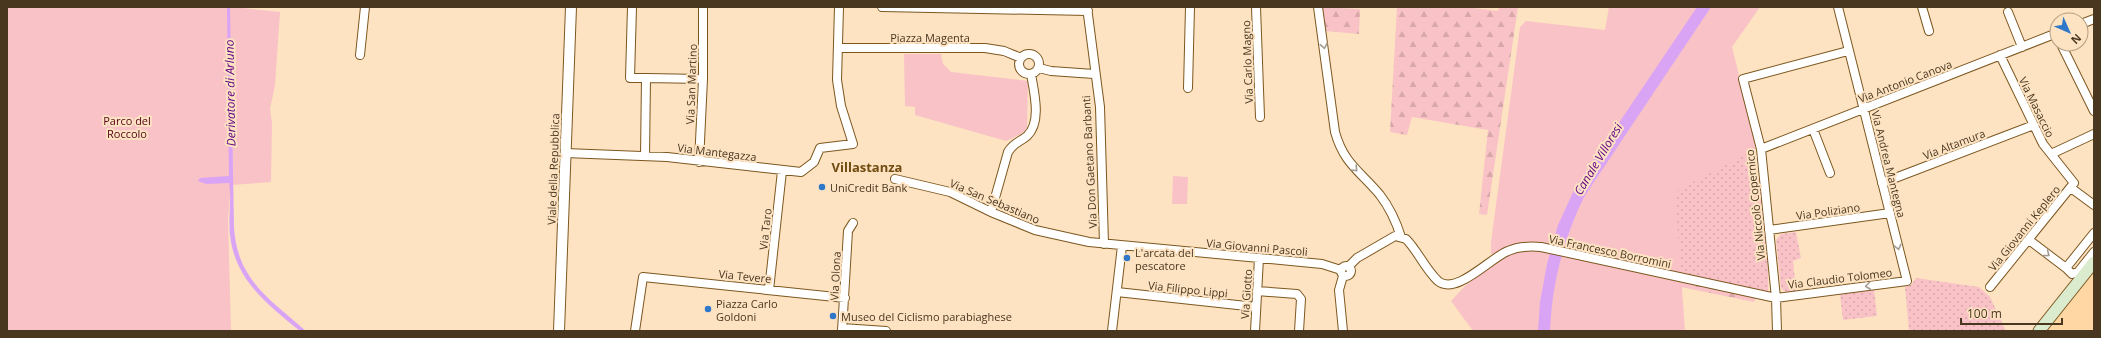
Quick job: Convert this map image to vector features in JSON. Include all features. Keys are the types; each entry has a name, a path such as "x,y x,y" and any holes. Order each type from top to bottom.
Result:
{"main road":[{"path":"2039,331 2094,264"}],"street":[{"path":"360,55 365,7"},
{"name":"Viale della Repubblica","path":"559,331 571,7"},
{"path":"632,7 630,78 704,79"},
{"name":"Via San Martino","path":"699,162 704,79 703,7"},
{"path":"838,48 839,7"},
{"path":"882,7 1088,9"},
{"path":"1188,88 1190,7"},
{"name":"Via Carlo Magno","path":"1256,7 1260,117"},
{"path":"1318,7 1335,132 1339,145 1352,167 1371,185 1387,205 1394,217 1401,237 1389,238 1357,258 1344,271 1339,285 1343,331"},
{"name":"Via Andrea Mantegna","path":"1838,7 1907,281"},
{"path":"1922,7 1929,31"},
{"name":"Via Don Gaetano Barbanti","path":"1088,9 1094,74 1100,114 1104,244"},
{"path":"2008,12 2022,47"},
{"name":"Via Antonio Canova","path":"1761,149 2000,55 2049,38"},
{"name":"Via Mantegazza","path":"565,153 645,156 801,172 814,162 820,148 852,144 841,106 837,80 838,48"},
{"name":"Piazza Magenta","path":"838,48 986,48 1004,51 1021,58 1026,54 1034,54 1039,60 1039,68"},
{"name":"Via Niccolò Copernico","path":"1777,331 1776,298 1761,149 1743,79 1848,51"},
{"path":"2065,52 2094,111"},
{"name":"Via Masaccio","path":"2000,55 2043,144 2072,186 2094,205"},
{"path":"1021,58 1020,68 1026,74 1031,74 1039,68 1050,71 1094,74"},
{"path":"991,212 1008,152 1014,144 1028,136 1034,126 1034,98 1031,74"},
{"path":"645,156 646,78"},
{"name":"Via Altamura","path":"1882,183 2034,125"},
{"path":"1813,129 1830,173"},
{"path":"2051,154 2094,134"},
{"name":"Via Taro","path":"769,290 782,171"},
{"name":"Via San Sebastiano","path":"895,179 950,192 991,212 1035,230 1104,244 1122,246"},
{"name":"Via Giovanni Keplero","path":"1990,287 2072,186"},
{"name":"Via Poliziano","path":"1769,230 1890,213"},
{"name":"Via Olona","path":"842,329 848,231 854,223"},
{"path":"2066,268 2094,233"},
{"name":"Via Francesco Borromini","path":"1401,237 1409,242 1438,280 1449,285 1462,282 1507,251 1518,247 1541,247 1776,298"},
{"path":"2029,240 2072,274 2078,272 2094,252"},
{"path":"1112,331 1122,246"},
{"name":"Via Giovanni Pascoli","path":"1122,246 1322,264 1344,271"},
{"name":"Via Giotto","path":"1255,331 1260,258"},
{"path":"1330,266 1339,285"},
{"name":"Via Tevere","path":"635,331 642,277 845,298"},
{"name":"Via Claudio Tolomeo","path":"1776,298 1907,281"},
{"path":"1257,291 1298,294 1301,299 1299,331"},
{"name":"Via Filippo Lippi","path":"1117,292 1256,307"},
{"path":"842,329 886,331"}],"shaded area":[{"path":"2094,267 2094,331 2041,331"}],"green space":[{"name":"Parco del Roccolo","path":"7,7 234,7 280,12 275,85 270,109 272,123 271,182 231,185 228,220 231,331 7,331"},
{"path":"1320,7 1360,9 1359,34 1325,31"},
{"path":"1397,7 1465,7 1498,11 1499,7 1518,7 1487,215 1479,214 1488,130 1412,117 1407,135 1390,132"},
{"path":"1609,7 1760,7 1732,47 1757,148 1675,192 1685,331 1473,331 1451,301 1465,286 1497,262 1491,253 1491,242 1520,27 1526,21 1605,30"},
{"path":"1726,22 1761,190 1768,259 1768,293 1575,251"},
{"path":"904,54 941,54 943,64 951,72 1028,81 1027,128 1021,134 1006,141 915,115 915,107 905,106"},
{"path":"1173,176 1188,177 1187,204 1172,204"},
{"path":"1796,232 1801,258 1793,261 1796,292 1788,294 1781,288 1776,240 1781,234"},
{"path":"1561,256 1756,297 1754,302 1603,271 1550,331"},
{"path":"1916,278 1979,287 1990,297 2006,331 1909,331 1905,287 1912,284"},
{"path":"1874,290 1877,316 1843,320 1840,294"}],"water":[{"name":"Derivatore di Arluno","path":"227,7 230,7 234,227 236,245 241,261 258,287 280,309 306,331 300,331 265,301 254,290 238,265 233,251 230,235 229,183 206,184 198,181 200,178 229,176"},
{"name":"Canale Villoresi","path":"1697,7 1711,7 1584,197 1570,229 1560,262 1553,296 1550,331 1538,331 1540,302 1547,264 1558,225 1575,188"}],"place":[{"name":"UniCredit Bank","path":"822,187"},
{"name":"L'arcata del pescatore","path":"1127,258"},
{"name":"Piazza Carlo Goldoni","path":"708,309"},
{"name":"Museo del Ciclismo parabiaghese","path":"833,316"}],"district":[{"name":"Villastanza","path":"867,167"}]}
